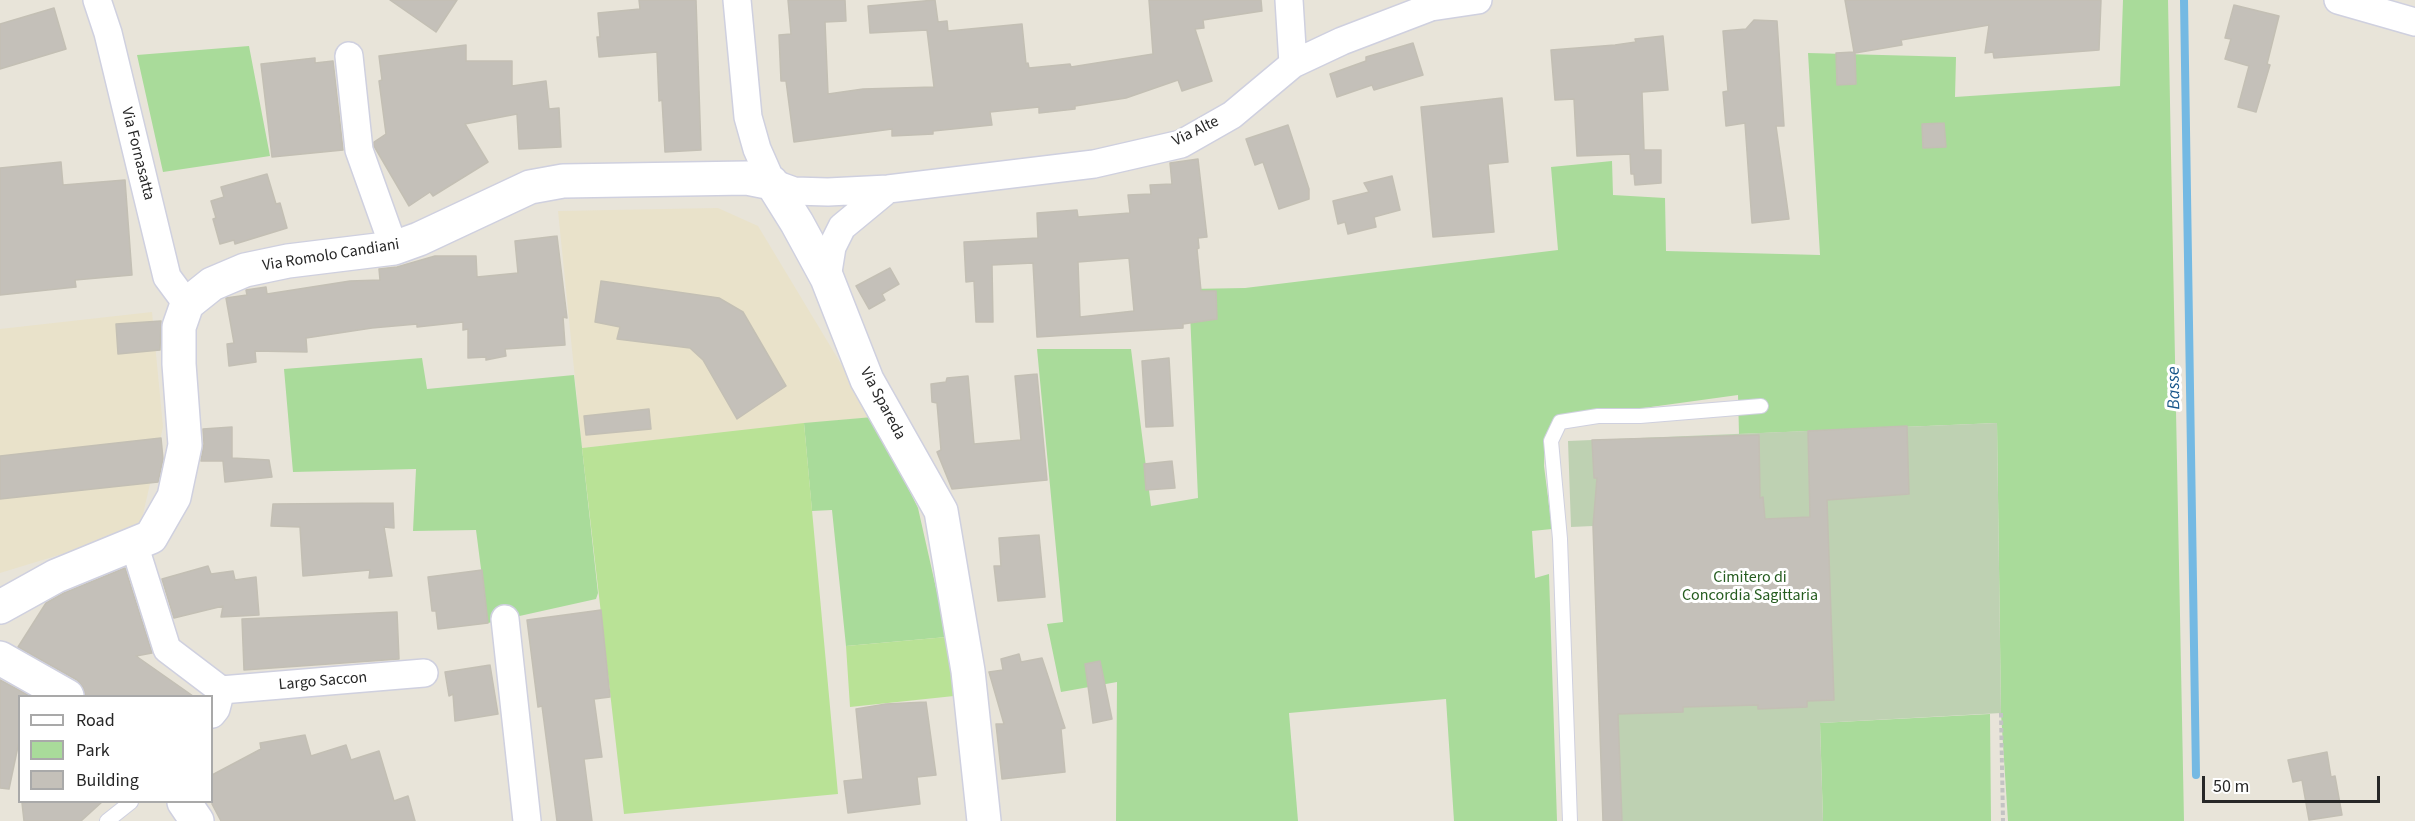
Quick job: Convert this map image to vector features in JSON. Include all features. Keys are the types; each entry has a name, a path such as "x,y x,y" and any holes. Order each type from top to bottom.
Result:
{"street":[{"name":"Via Fornasatta","path":"97,0 108,33 167,277 187,304"},
{"name":"Via Spareda","path":"737,0 748,117 757,149 772,183 827,278 867,380 941,511 968,671 984,821"},
{"path":"1289,0 1293,64"},
{"name":"Via Alte","path":"772,183 794,191 888,189 1094,164 1181,144 1232,115 1293,64 1342,41 1431,7 1478,0"},
{"path":"2338,0 2415,22"},
{"path":"349,56 358,150 394,248"},
{"name":"Via Romolo Candiani","path":"187,304 212,284 246,270 288,261 394,248 419,239 530,188 563,181 747,177 772,183"},
{"path":"827,278 832,248 842,227 888,189"},
{"path":"0,607 56,576 151,537 174,497 184,445 179,327 187,304"},
{"name":"Largo Saccon","path":"134,544 167,649 210,695"},
{"path":"505,619 526,821"},
{"path":"0,658 65,695"},
{"name":"Largo Saccon","path":"216,702 424,673"},
{"path":"185,803 197,821"}],"lane":[{"path":"1570,821 1560,539 1551,441 1560,422 1598,416 1640,416 1761,406"},
{"path":"107,821 129,803"}],"path":[{"path":"2001,713 2003,821"}],"shaded area":[{"path":"718,208 758,226 873,417 582,448 558,211"},
{"path":"152,312 163,427 141,523 72,551 0,573 0,329"}],"green space":[{"path":"2123,0 2168,0 2184,821 2008,821 2001,713 1997,423 1739,434 1738,395 1556,420 1545,436 1544,466 1552,529 1532,531 1535,578 1549,574 1557,821 1454,821 1446,699 1289,713 1298,821 1116,821 1117,682 1061,692 1047,624 1063,622 1037,349 1131,349 1151,506 1198,498 1189,289 1245,288 1558,250 1551,167 1612,161 1613,195 1665,198 1666,251 1820,255 1808,53 1956,57 1955,97 2120,86"},
{"path":"249,46 270,156 163,172 137,55"},
{"path":"422,358 427,389 574,375 598,593 596,599 488,623 476,530 413,531 416,469 293,472 284,369"},
{"path":"873,417 918,508 947,637 846,646 832,510 812,511 804,423"},
{"path":"804,423 838,794 624,814 582,448"},
{"name":"Cimitero di Concordia Sagittaria","path":"1997,423 2001,713 1820,723 1823,821 1605,821 1593,526 1571,527 1568,441"},
{"path":"947,637 954,696 850,707 846,646"},
{"path":"1990,714 1991,821 1823,821 1820,723"}],"building":[{"path":"390,0 457,0 436,32"},
{"path":"639,0 696,0 701,150 665,152 662,100 659,101 657,52 599,57 598,13 640,9"},
{"path":"788,0 845,0 846,21 825,22 828,94 863,89 934,87 927,30 870,33 868,6 935,0 938,22 947,21 948,31 1022,24 1026,64 1028,63 1029,68 1070,64 1071,67 1153,54 1149,0 1261,0 1262,11 1203,20 1204,28 1195,29 1212,81 1182,91 1178,80 1126,98 1075,106 1075,109 1039,113 1039,107 990,112 992,125 933,131 933,134 892,136 892,129 794,142 786,81 781,81 779,35 791,34"},
{"path":"1845,0 2101,0 2099,50 1994,58 1993,52 1985,53 1989,25 1901,40 1902,45 1855,53 1856,84 1837,85 1836,53 1854,52"},
{"path":"2234,5 2279,16 2267,64 2270,65 2256,112 2238,107 2249,66 2225,59 2231,39 2225,38"},
{"path":"54,8 66,49 0,69 0,24"},
{"path":"1754,20 1777,21 1784,126 1776,126 1789,219 1752,223 1745,123 1726,126 1723,92 1728,91 1723,31 1746,29"},
{"path":"1663,36 1668,90 1642,92 1644,150 1661,150 1661,183 1635,185 1634,174 1631,174 1630,154 1577,156 1574,99 1555,100 1551,50 1615,45 1636,42 1635,39"},
{"path":"1413,43 1423,75 1374,90 1372,85 1337,97 1330,74 1366,61 1366,57"},
{"path":"466,45 466,61 512,61 512,86 546,81 549,109 559,108 561,147 519,149 517,114 465,124 488,162 433,196 430,192 409,206 374,146 374,142 386,134 379,81 382,80 379,56"},
{"path":"315,58 315,63 333,61 343,150 272,157 261,64"},
{"path":"1502,98 1508,162 1488,164 1494,232 1433,237 1421,107"},
{"path":"1944,123 1946,147 1923,148 1922,124"},
{"path":"1288,125 1309,189 1309,199 1279,209 1263,162 1255,165 1246,139"},
{"path":"1198,159 1207,237 1198,238 1201,291 1216,291 1217,319 1183,324 1183,328 1037,337 1033,263 992,265 993,322 976,322 974,281 966,282 964,242 1038,238 1037,213 1077,210 1078,217 1130,213 1128,195 1151,194 1150,185 1172,184 1170,163","holes":["1129,258 1134,311 1080,317 1078,262"]},
{"path":"61,162 63,185 125,180 132,275 75,280 76,287 0,295 0,168"},
{"path":"267,174 276,204 280,203 287,228 235,244 234,240 220,244 211,201 224,197 221,187"},
{"path":"1392,176 1400,210 1374,217 1376,227 1348,234 1345,222 1338,224 1333,201 1369,192 1364,183"},
{"path":"557,236 567,318 563,317 565,345 505,349 506,356 486,360 486,357 468,358 468,329 463,330 463,322 417,327 417,324 306,338 307,352 255,351 256,362 229,366 227,344 234,343 226,298 247,295 246,290 266,287 267,294 350,281 380,280 379,269 397,267 435,256 476,256 477,277 518,273 515,241"},
{"path":"890,268 899,284 882,294 885,300 869,309 856,286"},
{"path":"601,281 719,298 743,312 786,386 737,419 703,360 690,348 617,339 620,327 595,322"},
{"path":"161,321 160,350 118,354 116,324"},
{"path":"1169,358 1173,426 1146,427 1142,361"},
{"path":"1037,374 1047,480 952,489 937,452 941,450 937,403 932,402 931,384 946,382 947,378 968,376 974,444 1021,440 1015,376"},
{"path":"649,409 651,429 586,435 584,416"},
{"path":"1907,426 1909,494 1827,500 1834,700 1807,701 1807,707 1758,709 1758,705 1683,707 1683,712 1618,714 1622,821 1603,821 1593,526 1597,478 1594,478 1592,440 1759,435 1760,498 1763,497 1765,519 1810,517 1808,431"},
{"path":"232,427 232,458 269,460 272,477 225,482 223,461 201,461 204,444 203,429"},
{"path":"161,438 163,459 158,482 0,499 0,456"},
{"path":"1172,461 1175,488 1146,490 1144,464"},
{"path":"393,503 394,528 384,527 392,576 369,578 370,570 303,576 300,527 271,526 273,504"},
{"path":"1039,535 1045,597 998,601 994,566 1001,566 999,538"},
{"path":"208,566 211,574 233,571 235,580 256,577 259,615 221,617 223,606 174,618 162,579"},
{"path":"125,568 152,653 136,656 192,695 86,695 77,680 18,647 46,603 64,593"},
{"path":"482,570 488,623 438,629 436,611 432,611 428,577"},
{"path":"601,610 610,697 594,699 602,757 584,759 592,821 557,821 542,706 538,707 527,620"},
{"path":"397,612 399,659 244,670 242,619"},
{"path":"1019,654 1021,662 1042,658 1065,728 1061,729 1065,772 1002,779 996,724 1004,724 989,672 1003,670 1001,659"},
{"path":"1100,661 1112,719 1093,723 1085,664"},
{"path":"490,665 498,714 455,721 453,694 449,696 445,672"},
{"path":"0,680 28,695 18,695 18,746 9,789 0,788"},
{"path":"926,702 936,775 917,777 920,804 848,813 844,781 863,779 856,709 886,704"},
{"path":"305,735 311,756 346,745 351,760 379,751 394,801 408,796 415,821 221,821 212,804 213,774 261,749 260,743"},
{"path":"2327,752 2331,777 2335,776 2342,815 2309,820 2302,780 2293,782 2288,760"},
{"path":"22,803 101,803 81,821 24,821"}],"waterway":[{"name":"Basse","path":"2184,0 2196,775"}]}
